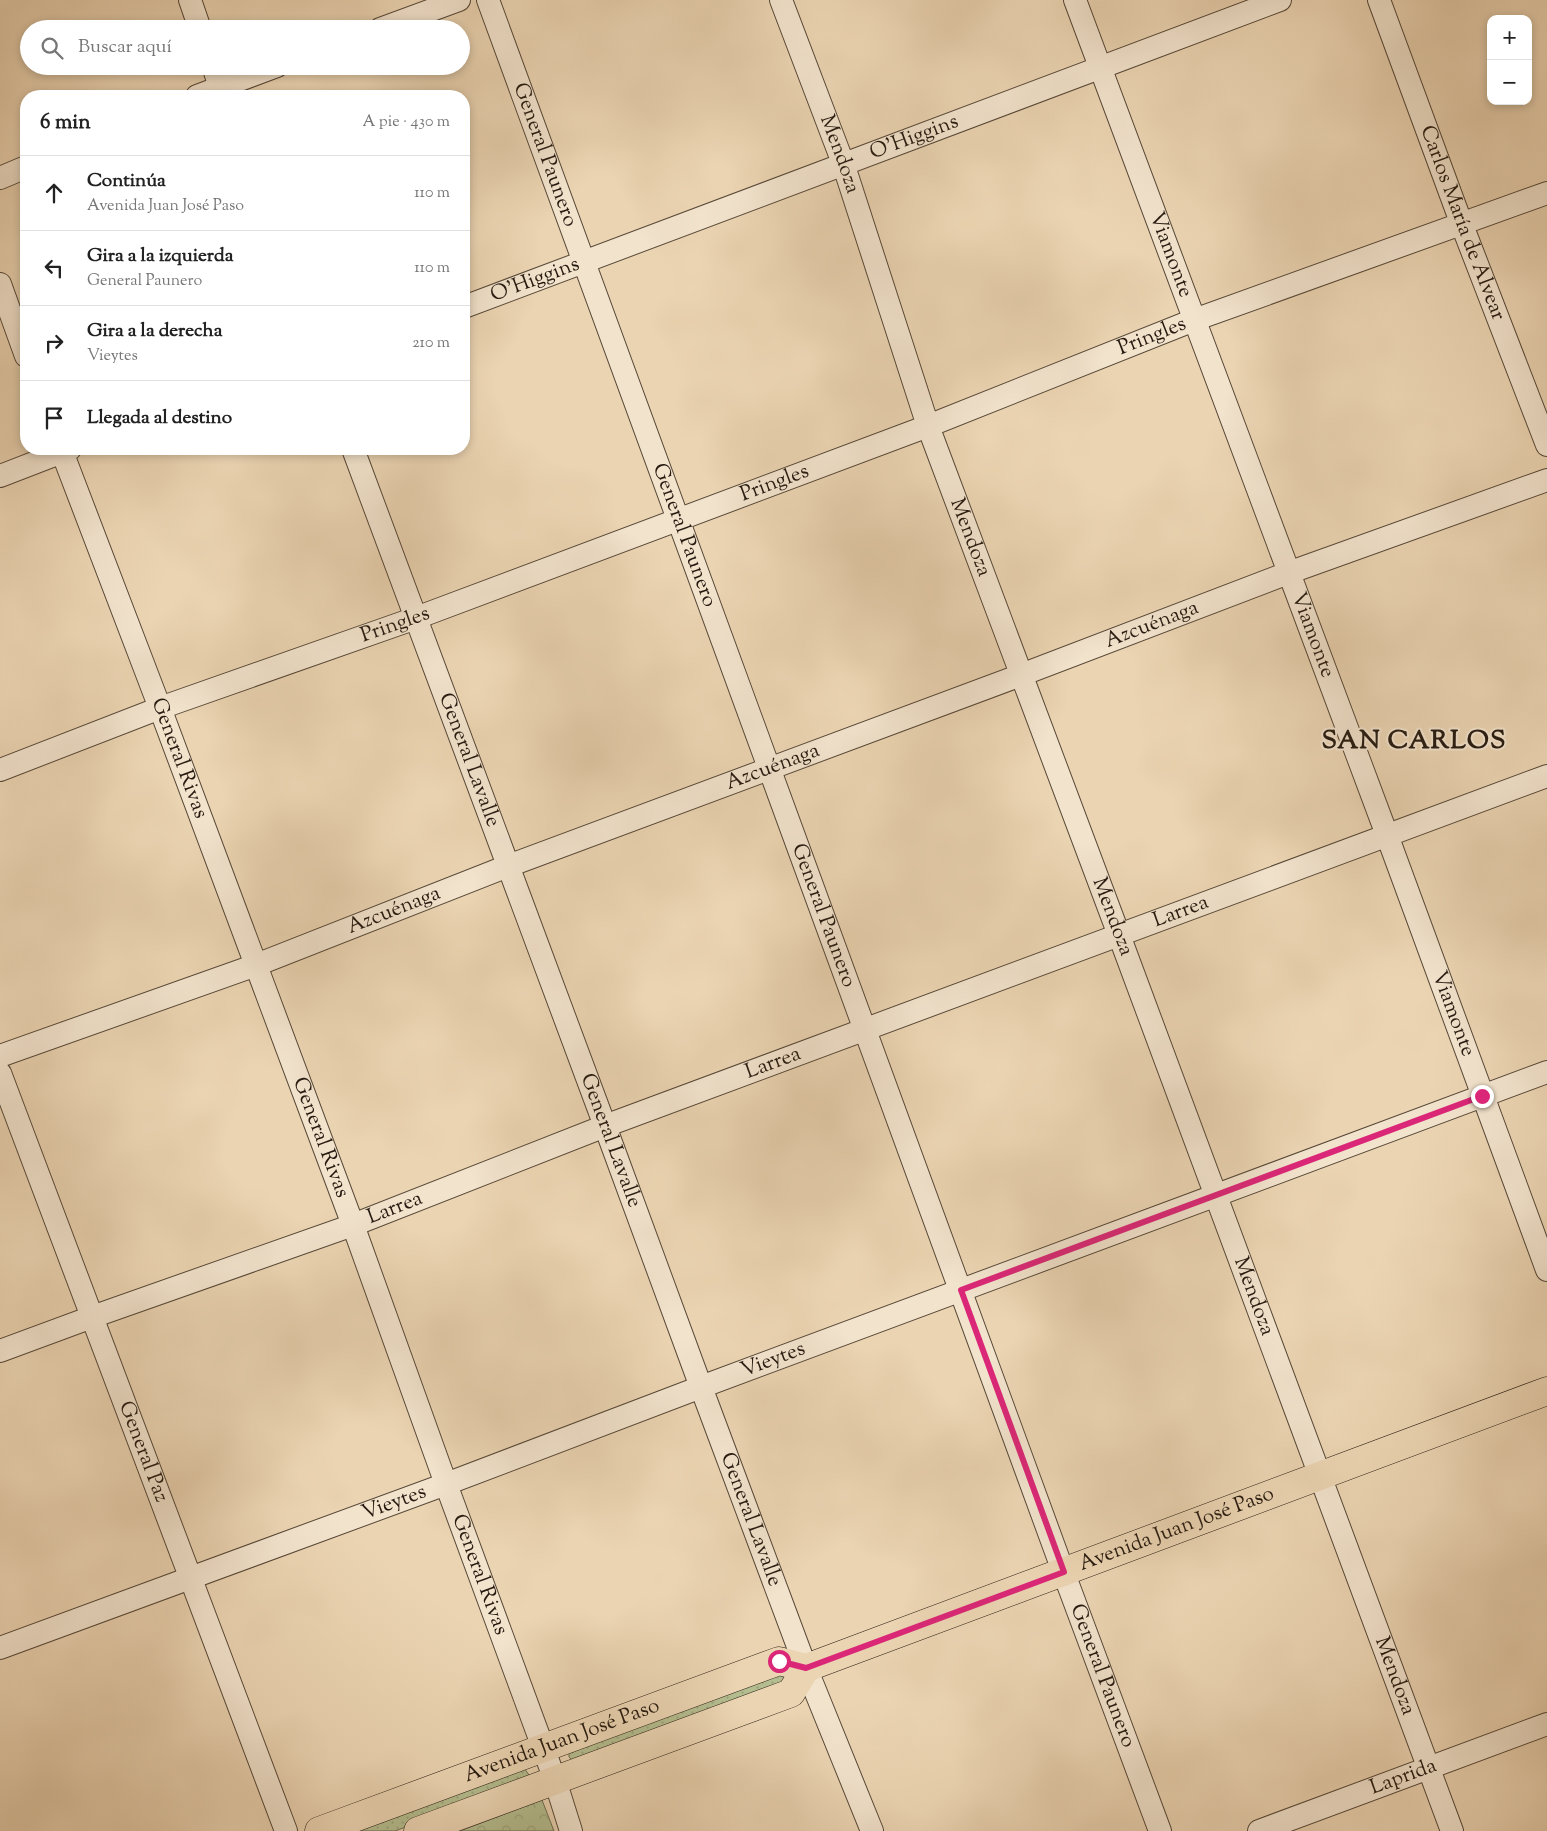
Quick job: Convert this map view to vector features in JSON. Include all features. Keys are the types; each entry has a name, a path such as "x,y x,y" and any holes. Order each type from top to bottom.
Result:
{"main road":[{"name":"Avenida Juan José Paso","path":"318,1831 779,1661 806,1668 1547,1391"},
{"name":"Avenida Juan José Paso","path":"418,1831 791,1693 806,1668"}],"street":[{"path":"190,0 197,20"},
{"path":"405,20 459,0"},
{"name":"General Paunero","path":"488,0 1160,1831"},
{"name":"Mendoza","path":"781,0 843,163 928,426 1452,1831"},
{"name":"Viamonte","path":"1075,0 1387,835 1547,1270"},
{"name":"O'Higgins","path":"470,305 1280,0"},
{"name":"Carlos María de Alvear","path":"1379,0 1462,225 1547,445"},
{"path":"207,90 219,83 246,75"},
{"path":"0,178 20,170"},
{"name":"Pringles","path":"0,770 160,708 416,618 928,426 1194,320 1547,193"},
{"path":"0,284 20,339"},
{"path":"0,476 52,455"},
{"name":"General Rivas","path":"66,455 353,1225 543,1748 571,1831"},
{"name":"General Lavalle","path":"356,455 700,1387 806,1668 872,1831"},
{"name":"Azcuénaga","path":"0,1056 256,965 508,866 1021,676 1288,573 1547,480"},
{"name":"Larrea","path":"0,1351 353,1225 605,1126 1547,776"},
{"name":"Vieytes","path":"0,1648 446,1484 700,1387 1547,1072"},
{"name":"General Paz","path":"0,1073 286,1831"},
{"name":"Laprida","path":"1259,1831 1547,1724"}],"green space":[{"path":"782,1669 793,1680 573,1761 569,1757 569,1751"},
{"path":"524,1768 529,1775 524,1783 395,1831 342,1831"},
{"path":"542,1800 554,1831 460,1831"}],"district":[{"name":"SAN CARLOS","path":"1414,741"}],"route":[{"path":"779,1661 806,1668 1064,1572 961,1290 1482,1096"}]}
